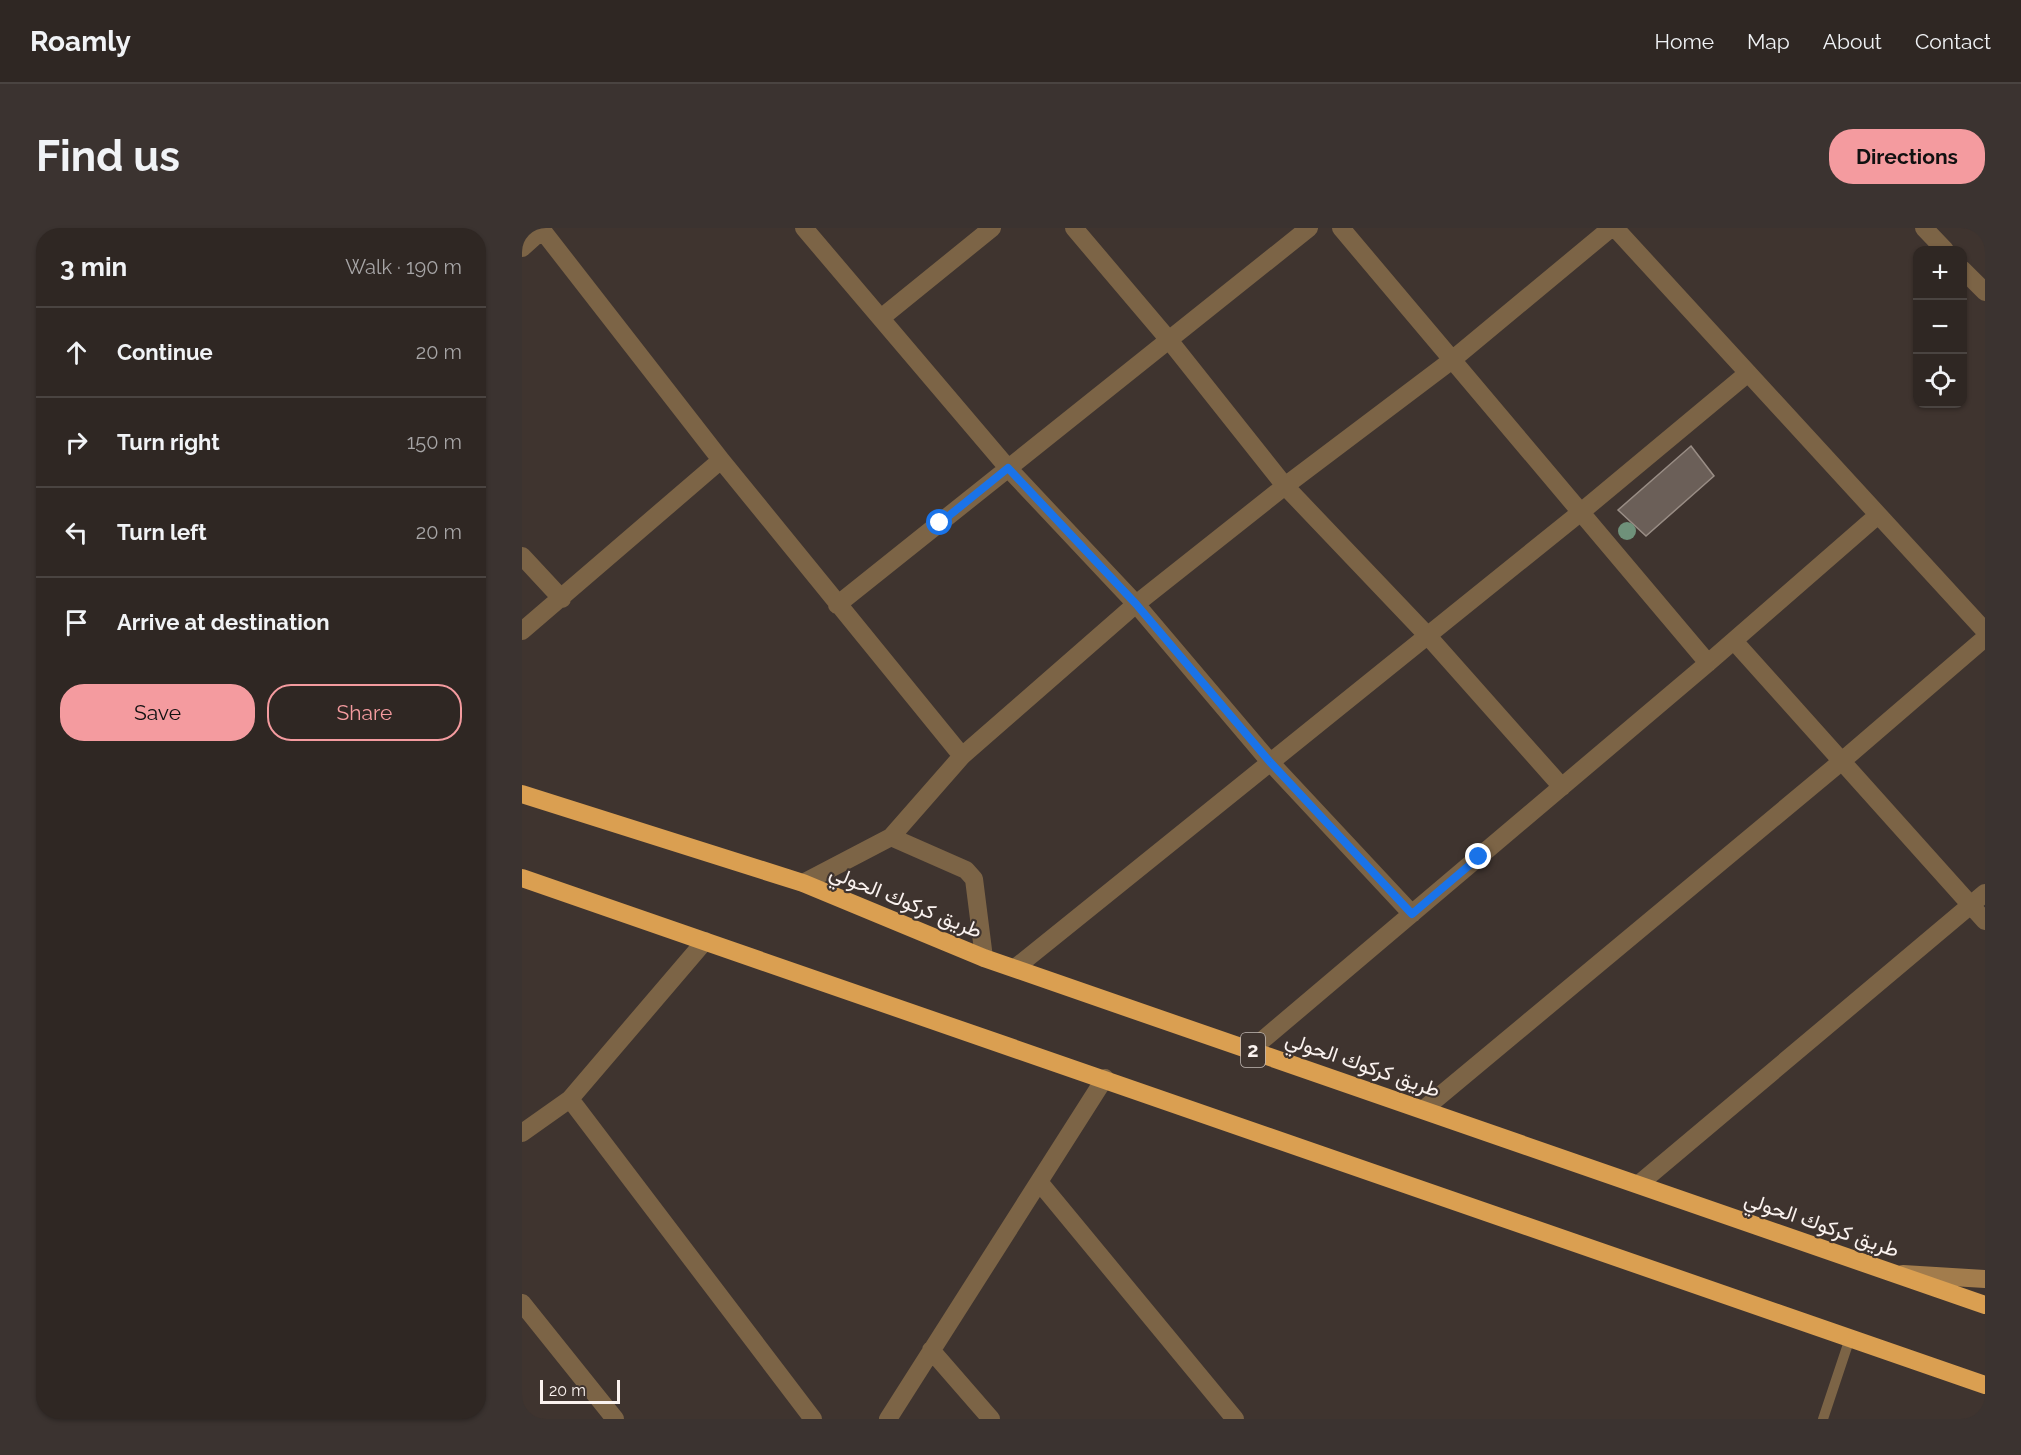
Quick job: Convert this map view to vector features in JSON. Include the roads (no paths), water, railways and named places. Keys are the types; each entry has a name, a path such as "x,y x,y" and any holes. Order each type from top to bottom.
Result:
{"highway":[{"name":"طريق كركوك الحولي","path":"522,794 803,883 984,958 1985,1305"},
{"path":"522,878 1106,1078 1985,1385"}],"main road":[{"path":"1897,1274 1981,1275"}],"street":[{"path":"804,228 1008,468 1136,604 1270,762 1412,914"},
{"path":"881,318 992,228"},
{"path":"1074,228 1169,340 1285,486 1428,635 1562,787"},
{"path":"837,605 1309,228"},
{"path":"1341,228 1708,663"},
{"path":"803,883 891,837 962,756 1136,604 1285,486 1452,360 1613,228 1985,631"},
{"path":"1924,228 1942,246"},
{"path":"522,248 542,230 721,460 962,756"},
{"path":"1967,273 1985,292"},
{"path":"1015,968 1581,512 1748,373"},
{"path":"522,631 721,460"},
{"path":"1252,1049 1734,641 1878,514"},
{"path":"522,556 561,599"},
{"path":"1424,1109 1842,761 1985,638"},
{"path":"1734,641 1985,921"},
{"path":"891,837 966,870 974,879 984,958"},
{"path":"1639,1184 1985,893"},
{"path":"522,1133 570,1099 705,941"},
{"path":"888,1419 1106,1078"},
{"path":"570,1099 813,1419"},
{"path":"1040,1183 1235,1419"},
{"path":"522,1303 615,1419"},
{"path":"931,1350 991,1419"}],"lane":[{"path":"1823,1419 1850,1338"}]}
